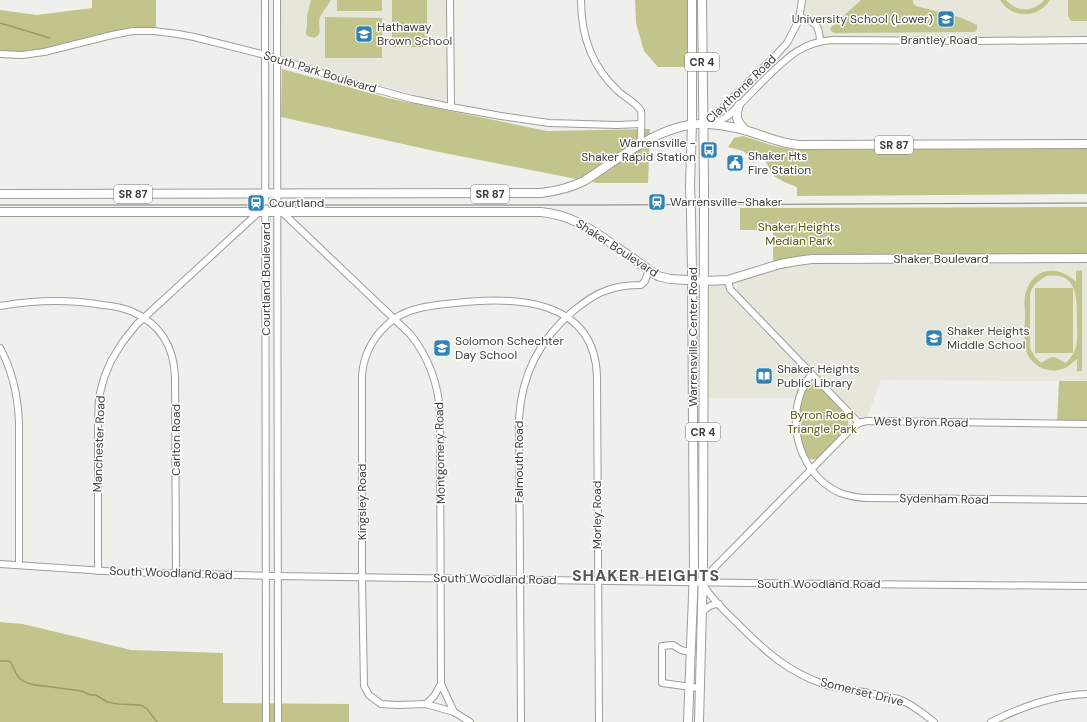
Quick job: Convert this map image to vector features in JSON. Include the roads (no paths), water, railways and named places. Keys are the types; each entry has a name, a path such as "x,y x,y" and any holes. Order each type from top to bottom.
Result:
{"main road":[{"name":"Warrensville Center Road","path":"692,0 692,124 690,185 698,583 702,613 699,722"},
{"name":"Warrensville Center Road","path":"688,722 690,652 698,583 704,281 702,0"},
{"path":"739,105 737,119 744,130"},
{"name":"SR 87","path":"0,194 546,193 568,188 580,183 658,134 692,124 717,125 744,130 782,143 799,145 1087,144"},
{"name":"Shaker Boulevard","path":"0,212 535,212 566,217 585,226 658,276 670,279 704,281 728,280 780,264 797,260 812,259 1087,258"}],"street":[{"name":"Courtland Boulevard","path":"265,0 265,194 262,212 265,241 266,722"},
{"name":"Courtland Boulevard","path":"277,0 276,194 279,212 276,241 278,722"},
{"path":"450,0 451,107"},
{"path":"581,0 582,21 587,45 595,62 607,80 642,112 642,136 640,144"},
{"name":"Claythorne Road","path":"703,124 721,110 781,50 790,38 800,17 802,0"},
{"path":"800,17 812,22 818,27 820,41"},
{"name":"South Park Boulevard","path":"0,54 22,55 44,52 112,35 133,31 154,31 194,37 265,55 360,85 412,99 451,107 549,123 617,125 641,124"},
{"name":"Brantley Road","path":"794,53 820,41 833,40 1087,40"},
{"name":"Claythorne Road","path":"703,124 724,119 728,116 787,58 794,53"},
{"name":"Manchester Road","path":"98,571 98,406 106,370 130,333 144,318 262,212"},
{"name":"Montgomery Road","path":"279,212 410,334 418,344 435,381 439,399 441,440 442,684 454,712"},
{"path":"265,241 276,241"},
{"name":"Falmouth Road","path":"521,722 519,418 520,404 525,382 533,360 545,340 567,317 589,300 604,291 622,286 641,285 645,282 649,270"},
{"path":"728,280 730,289 859,423"},
{"name":"Morley Road","path":"394,319 407,313 436,306 494,301 526,303 540,305 567,317 582,332 589,343 597,370 599,722"},
{"name":"Carlton Road","path":"0,306 46,302 87,303 125,309 144,318 155,327 168,345 173,358 175,370 176,574"},
{"name":"Kingsley Road","path":"394,319 374,340 365,357 363,367 362,577 364,686 369,695 381,704 426,704"},
{"path":"0,348 11,372 18,402 19,565"},
{"name":"Sydenham Road","path":"812,374 801,391 797,405 796,432 799,444 811,469 822,482 846,495 859,498 1087,500"},
{"path":"266,416 277,416"},
{"name":"West Byron Road","path":"698,583 852,428 859,423 867,421 1087,424"},
{"path":"266,558 277,558"},
{"name":"South Woodland Road","path":"0,564 98,571 266,576 698,583 1087,586"},
{"name":"Somerset Drive","path":"698,583 706,589 768,653 786,666 803,676 825,684 846,690 867,692 901,700 920,711 934,722"},
{"path":"702,613 708,606 719,604"},
{"path":"690,652 681,650 673,645 662,646 662,684 699,688"},
{"path":"442,684 434,696 426,704 454,712 470,722"},
{"path":"992,722 1017,710 1053,698 1087,694"},
{"path":"266,700 277,700"}],"waterway":[{"path":"0,23 50,38"},
{"path":"0,661 9,661 22,681 39,686 82,691 90,695 96,695 107,702 143,706 157,722"}],"tram line":[{"path":"0,205 1087,203"}],"place":[{"name":"University School (Lower)","path":"946,19"},
{"name":"Hathaway Brown School","path":"364,34"},
{"name":"Warrensville - Shaker Rapid Station","path":"709,150"},
{"name":"Shaker Hts Fire Station","path":"735,163"},
{"name":"Warrensville–Shaker","path":"657,202"},
{"name":"Courtland","path":"256,203"},
{"name":"Shaker Heights Middle School","path":"934,338"},
{"name":"Solomon Schechter Day School","path":"442,348"},
{"name":"Shaker Heights Public Library","path":"764,376"}],"district":[{"name":"SHAKER HEIGHTS","path":"646,575"}],"park label":[{"name":"Shaker Heights Median Park","path":"799,234"},
{"name":"Byron Road Triangle Park","path":"822,422"}]}
